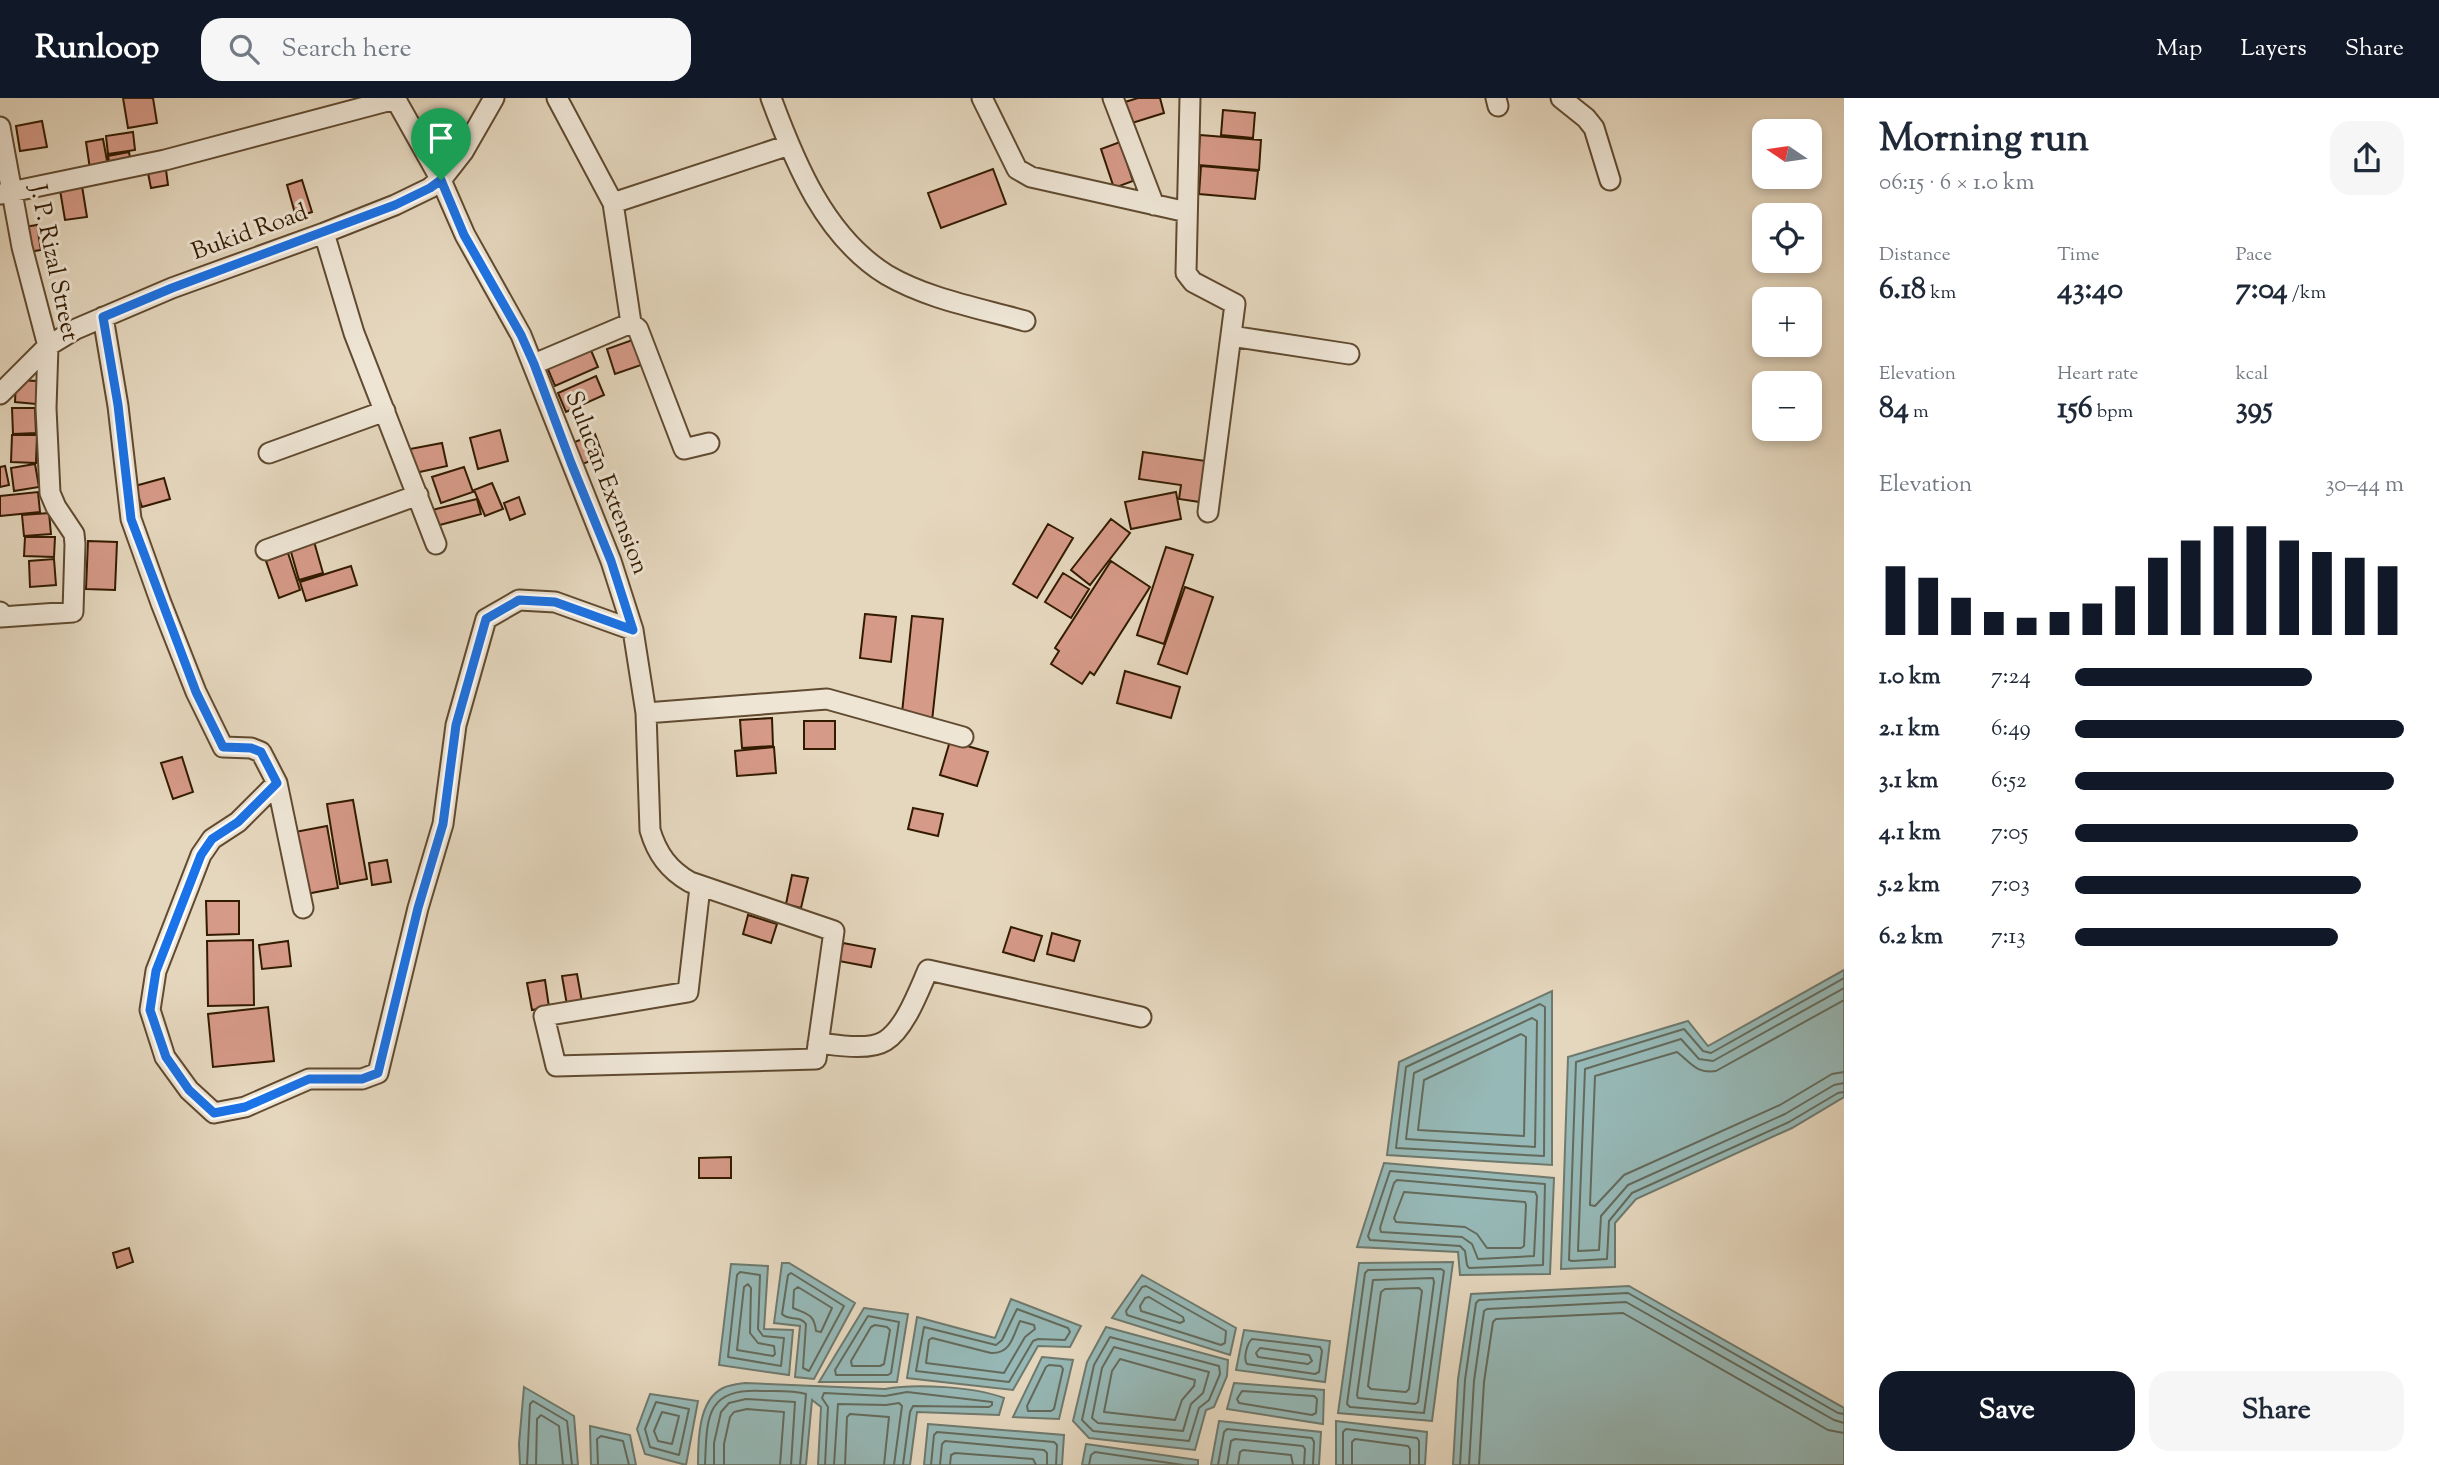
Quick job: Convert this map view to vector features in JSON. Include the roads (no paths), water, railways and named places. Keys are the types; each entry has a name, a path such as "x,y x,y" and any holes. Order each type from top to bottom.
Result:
{"street":[{"name":"Bukid Road","path":"0,394 48,346 76,329 172,288 404,201 441,180 463,152 494,98"},
{"path":"557,98 613,203 631,323 638,330 684,449 709,443"},
{"path":"771,98 789,145 826,216 853,247 887,275 927,293 1024,321"},
{"path":"982,98 1017,169 1031,177 1187,212"},
{"path":"1113,98 1154,205"},
{"path":"1190,98 1186,273 1194,282 1235,304 1208,512"},
{"path":"1561,98 1594,128 1610,180"},
{"name":"Sulucan Extension","path":"395,99 441,180 464,235 521,335 611,561 633,630 646,713 652,838 656,849 672,872 700,887 835,931 818,1043"},
{"path":"6,193 165,160 395,99"},
{"name":"J. P. Rizal Street","path":"0,127 6,193 48,346 47,467 50,493 74,534 74,612 1,617 0,612"},
{"path":"613,203 789,145"},
{"path":"324,233 354,333 436,544"},
{"path":"103,317 118,405 131,519 196,692 223,747 251,748 261,752 277,783 303,908"},
{"path":"534,364 631,323"},
{"path":"1231,336 1349,354"},
{"path":"269,453 385,411"},
{"path":"266,550 418,495"},
{"path":"277,783 238,822 212,839 201,855 156,971 150,1010 166,1057 189,1090 214,1113 245,1107 309,1079 362,1079 378,1073 418,908 443,824 456,725 486,619 519,600 555,602 633,630"},
{"path":"646,713 827,699 963,737"},
{"path":"700,887 688,992 544,1016 556,1066 816,1059 818,1043 854,1047 884,1041 909,1014 928,970 1141,1017"}],"water":[{"path":"1844,970 1844,1097 1792,1128 1636,1199 1615,1223 1615,1267 1561,1269 1568,1057 1688,1021 1708,1046"},
{"path":"1552,991 1552,1165 1387,1155 1399,1062"},
{"path":"1384,1163 1554,1178 1550,1274 1460,1275 1458,1252 1357,1247"},
{"path":"1453,1262 1432,1421 1338,1413 1359,1263"},
{"path":"782,1263 789,1263 855,1303 814,1379 795,1377 800,1326 774,1323"},
{"path":"731,1264 768,1266 764,1329 793,1330 789,1375 719,1365"},
{"path":"1142,1275 1236,1328 1230,1355 1112,1318"},
{"path":"1629,1286 1844,1408 1844,1465 1453,1465 1458,1379 1471,1294"},
{"path":"1011,1299 1081,1326 1070,1347 1038,1346 1013,1390 907,1378 917,1317 995,1338"},
{"path":"864,1308 908,1314 897,1382 819,1382"},
{"path":"1106,1327 1228,1360 1227,1376 1214,1407 1206,1410 1195,1450 1089,1438 1073,1421 1087,1362"},
{"path":"1244,1330 1330,1341 1325,1382 1236,1370"},
{"path":"1042,1357 1073,1360 1059,1419 1013,1417"},
{"path":"745,1383 885,1389 945,1387 978,1391 1004,1398 999,1415 917,1412 910,1465 818,1465 821,1407 812,1400 806,1465 698,1465 701,1422 709,1402 723,1388"},
{"path":"1234,1383 1324,1390 1323,1424 1227,1409"},
{"path":"524,1387 574,1416 578,1465 520,1465"},
{"path":"650,1394 698,1401 686,1465 645,1454 637,1429"},
{"path":"1219,1421 1321,1432 1319,1465 1211,1465"},
{"path":"1336,1421 1427,1432 1425,1465 1336,1465"},
{"path":"928,1424 1064,1435 1062,1465 924,1465"},
{"path":"590,1426 630,1435 636,1465 591,1465"},
{"path":"1086,1444 1198,1460 1198,1465 1082,1465"}]}
